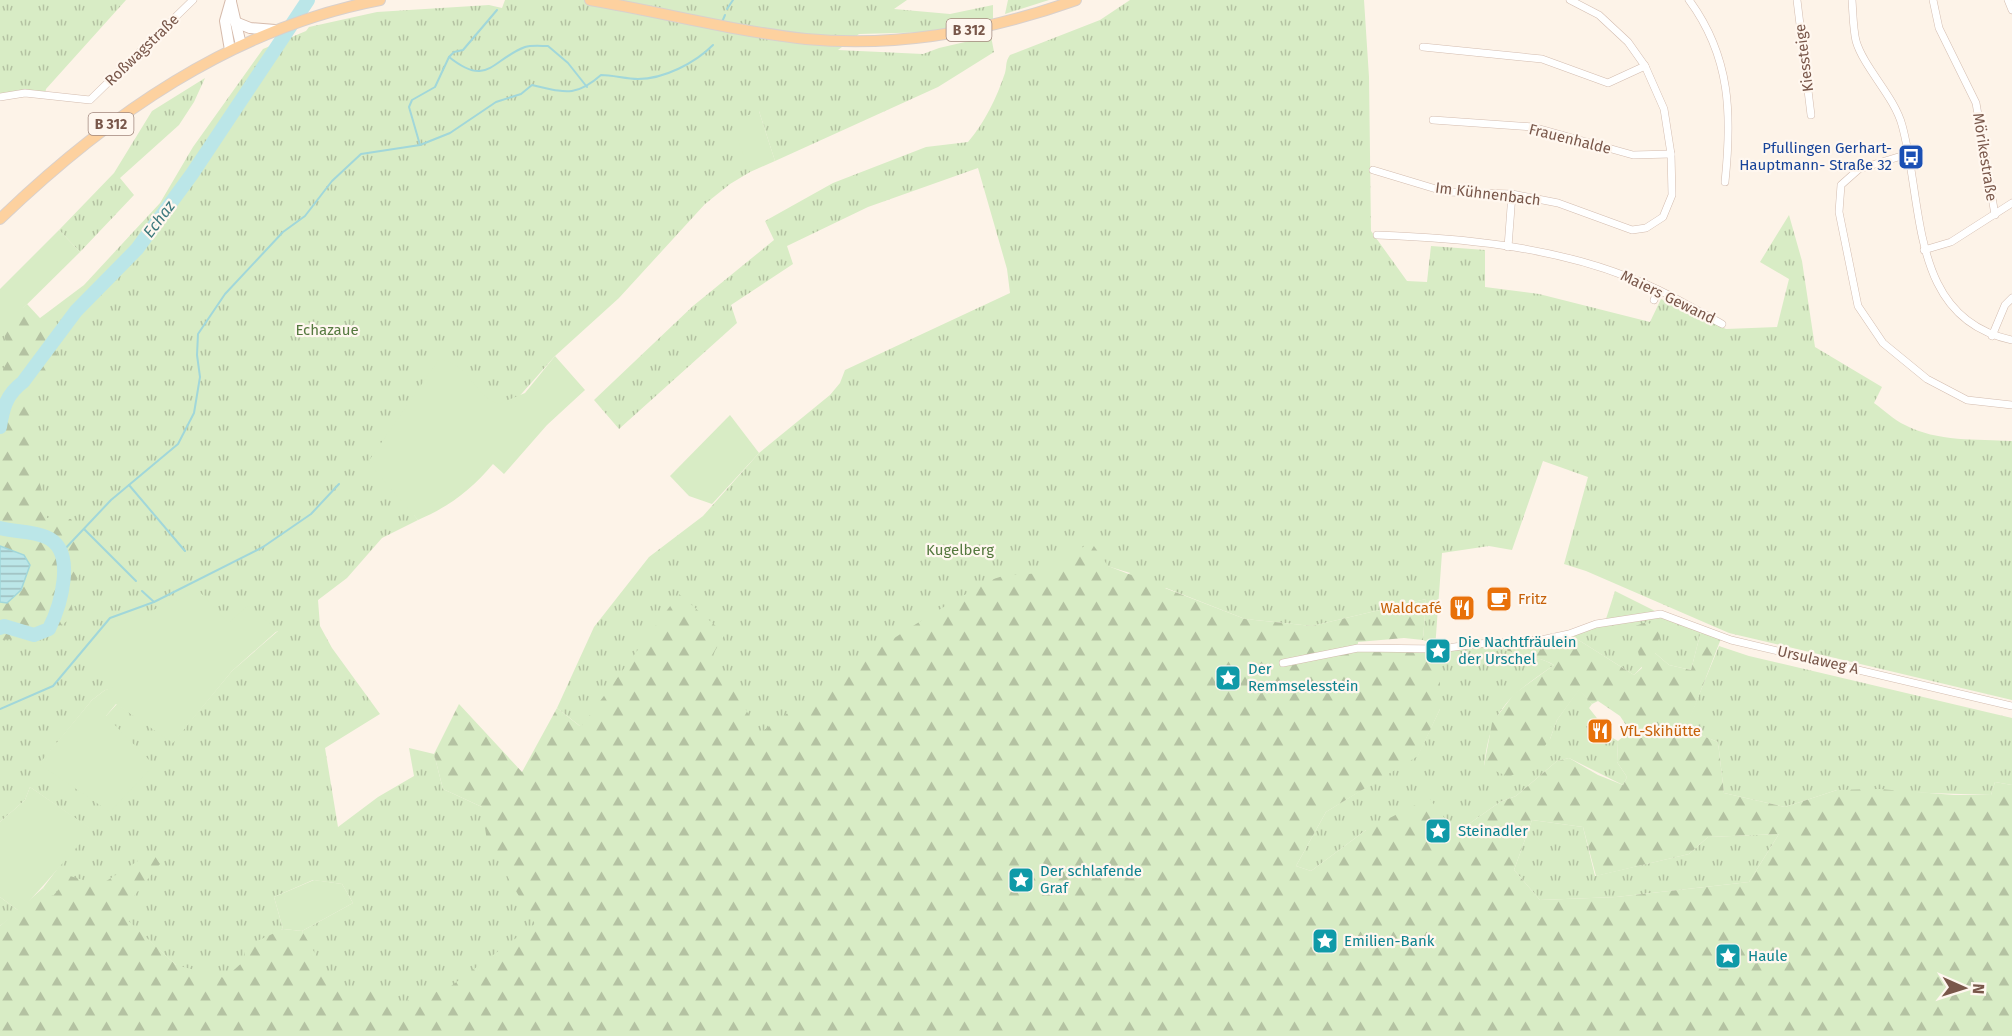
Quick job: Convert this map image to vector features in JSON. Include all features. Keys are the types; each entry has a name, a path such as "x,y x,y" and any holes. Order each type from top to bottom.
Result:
{"main road":[{"name":"B 312","path":"0,219 88,142 184,74 279,28 338,9 380,0"},
{"name":"B 312","path":"590,0 795,37 858,41 904,39 968,30 1020,18 1076,0"},
{"path":"231,1 242,45"},
{"path":"230,50 225,28 231,1"},
{"path":"235,22 250,28 279,28"}],"street":[{"name":"Roßwagstraße","path":"0,97 25,93 90,100 193,0"},
{"name":"Im Kühnenbach","path":"1373,170 1446,192 1512,194 1558,203 1632,230 1647,228 1663,217 1672,195 1671,154 1664,109 1645,66 1628,42 1599,15 1570,0"},
{"path":"1689,0 1701,16 1721,59 1727,90 1729,147 1725,182"},
{"name":"Kiessteige","path":"1797,0 1811,115"},
{"path":"1852,0 1856,42 1901,123 1924,250 1944,298 1965,319 1992,336 2012,340"},
{"name":"Mörikestraße","path":"1933,0 1940,31 1976,103 1995,215"},
{"path":"2008,0 2012,10"},
{"path":"1423,47 1542,59 1608,83 1645,66"},
{"name":"Frauenhalde","path":"1433,120 1533,128 1633,155 1671,154"},
{"path":"1908,154 1859,169 1841,185 1839,212 1858,306 1883,343 1927,379 1967,400 2012,405"},
{"path":"1508,247 1512,194"},
{"path":"1924,250 1952,242 2012,203"},
{"name":"Maiers Gewand","path":"1377,235 1508,247 1568,258 1618,273 1658,290 1722,324"},
{"path":"1654,300 1658,290"},
{"path":"1992,336 2005,304 2012,298"},
{"name":"Ursulaweg A","path":"1283,663 1358,648 1435,650 1476,644 1541,640 1625,618 1661,614 1731,640 2012,706"}],"green space":[{"path":"0,0 126,0 46,89 45,95 0,97"},
{"path":"505,0 907,0 894,9 950,14 993,5 993,19 932,32 859,34 838,50 923,54 991,36 994,52 938,87 775,161 759,111 750,172 730,184 705,204 619,298 555,356 414,515 418,520 382,538 347,578 318,600 320,626 332,648 380,714 325,748 338,827 378,797 414,776 409,748 434,754 443,789 482,807 580,726 557,708 594,627 649,557 703,516 759,453 830,395 840,383 845,370 1010,293 1007,269 978,168 868,207 787,246 793,264 731,305 737,323 619,429 594,400 693,306 774,240 765,221 833,183 926,147 968,142 985,119 994,101 1010,55 1100,20 1130,0 1364,0 1369,77 1371,231 1407,281 1427,282 1431,246 1485,250 1485,287 1539,294 1650,322 1661,299 1726,329 1777,327 1789,279 1760,262 1789,215 1802,261 1815,347 1882,387 1874,403 1905,425 1944,437 2012,441 2012,700 1729,633 1586,571 1564,564 1588,477 1543,461 1512,550 1489,546 1442,553 1435,649 1423,640 1426,599 1312,626 1245,619 1166,588 434,1012 0,1036 47,892 43,888 64,860 92,830 30,787 25,800 0,822 0,294 40,318 84,285 160,203 193,147 263,49 306,31 309,27 377,12 489,5 502,8","holes":["1089,540 1107,566 1130,573 1106,589","278,631 232,671 173,742 117,704 106,716 40,764 92,700 105,690 129,687","313,880 342,884 353,903 302,931 304,935 281,930 283,929 274,897","132,925 176,965 165,986"]},
{"path":"1008,0 1049,0 1005,14"},
{"path":"205,78 194,102 179,125 120,178 134,195 80,252 59,230 114,173 152,111"},
{"path":"759,111 775,161 750,172 731,122"},
{"path":"59,230 80,252 3,328 0,323 0,289"},
{"path":"27,304 39,317 58,356 28,404 35,427 35,461 47,518 71,519 87,547 80,573 70,596 74,617 41,637 0,640 0,602 3,603 24,555 0,546 0,380 8,354 3,328"},
{"path":"555,356 585,390 547,425 504,474 493,464 459,496 418,520 368,462 439,359 459,367 482,393 498,404 525,393"},
{"path":"730,415 759,453 712,504 689,496 670,476"},
{"path":"1089,539 1108,566 1245,619 1312,626 1426,599 1423,640 1404,638 1358,642 1358,648 1440,649 1440,709 1418,756 1326,812 1296,866 1311,871 1366,830 1429,798 1456,833 1500,802 1516,796 1557,761 1569,758 1598,775 1623,785 1627,777 1617,762 1618,741 1630,731 1620,716 1598,701 1592,704 1579,690 1557,720 1550,739 1530,766 1509,777 1484,766 1492,723 1514,694 1554,665 1492,643 1569,634 1634,675 1642,668 1632,627 1647,622 1661,631 1655,653 1669,665 1691,670 1702,627 1722,636 1686,729 1718,742 1724,793 1785,807 1837,790 1879,789 1954,795 1991,795 1995,782 2012,785 2012,1036 0,1036 0,926 43,888 53,896 70,876 100,885 152,852 160,864 120,913 176,965 225,978 245,960 244,947 283,929 302,931 335,988 383,988 397,1008 410,999 447,989 535,924 487,841 482,807 443,789 434,754 459,704 522,772 557,708 581,727 679,594 725,634 706,666 737,693 759,734 873,652 932,614 998,577 1046,571 1083,548","holes":["1532,820 1583,827 1596,876 1689,854 1708,837 1779,834 1749,882 1616,897 1540,900 1514,870"]},
{"path":"1615,591 1661,614 1702,627 1691,670 1669,665 1655,653 1634,675 1569,634 1605,622"},
{"path":"200,592 228,623 248,606 278,630 232,671 173,743 116,704 106,716 154,765 110,812 39,764 92,700 105,690 123,685 83,655 111,623 132,618"},
{"path":"1493,644 1554,665 1525,686 1505,705 1492,730 1484,766 1550,739 1557,720 1579,689 1592,704 1589,708 1600,722 1604,720 1611,737 1618,741 1617,762 1627,777 1623,785 1569,758 1557,761 1516,796 1500,802 1456,833 1366,830 1311,871 1296,866 1326,812 1418,755 1440,709 1440,651"},
{"path":"1719,646 1749,656 2012,718 2012,785 1995,782 1991,795 1837,790 1785,807 1724,793 1718,742 1685,729"},
{"path":"30,787 93,830 19,911 0,897 0,822 25,800"},
{"path":"1532,820 1583,827 1595,876 1689,854 1708,837 1779,834 1749,882 1616,897 1540,900 1514,870"},
{"path":"314,880 342,884 353,903 302,931 283,929 274,897"},
{"path":"0,897 19,911 0,926"}],"water":[{"path":"0,546 24,555 30,565 21,590 7,603 0,602"}],"waterway":[{"name":"Echaz","path":"0,427 9,396 23,382 76,311 137,249 192,174 308,0"},
{"path":"727,9 733,0"},
{"path":"420,145 409,107 412,100 435,87 449,57 454,52 463,50 497,10"},
{"path":"722,22 725,15"},
{"path":"62,552 111,500 178,444 194,413 200,377 197,355 198,334 225,294 283,232 305,216 332,181 361,154 420,145 450,133 496,102 521,94 532,85 569,91 584,87 601,75 638,79 658,76 688,64 713,45"},
{"path":"449,57 462,66 481,71 525,47 548,46 568,63 587,87"},
{"path":"0,709 53,686 110,618 154,602 263,547 311,514 339,484"},
{"path":"129,485 185,551"},
{"name":"Echaz","path":"0,528 46,537 56,544 62,554 64,566 64,580 58,607 49,629 34,635 4,626 0,628"},
{"path":"84,529 136,581"},
{"path":"142,591 154,602"}],"place":[{"name":"Pfullingen Gerhart- Hauptmann- Straße 32","path":"1911,157"},
{"name":"Fritz","path":"1499,599"},
{"name":"Waldcafé","path":"1462,608"},
{"name":"Die Nachtfräulein der Urschel","path":"1438,651"},
{"name":"Der Remmselesstein","path":"1228,678"},
{"name":"VfL-Skihütte","path":"1600,731"},
{"name":"Steinadler","path":"1438,831"},
{"name":"Der schlafende Graf","path":"1021,880"},
{"name":"Emilien-Bank","path":"1325,941"},
{"name":"Haule","path":"1728,956"}],"park label":[{"name":"Echazaue","path":"327,330"},
{"name":"Kugelberg","path":"960,550"}]}
